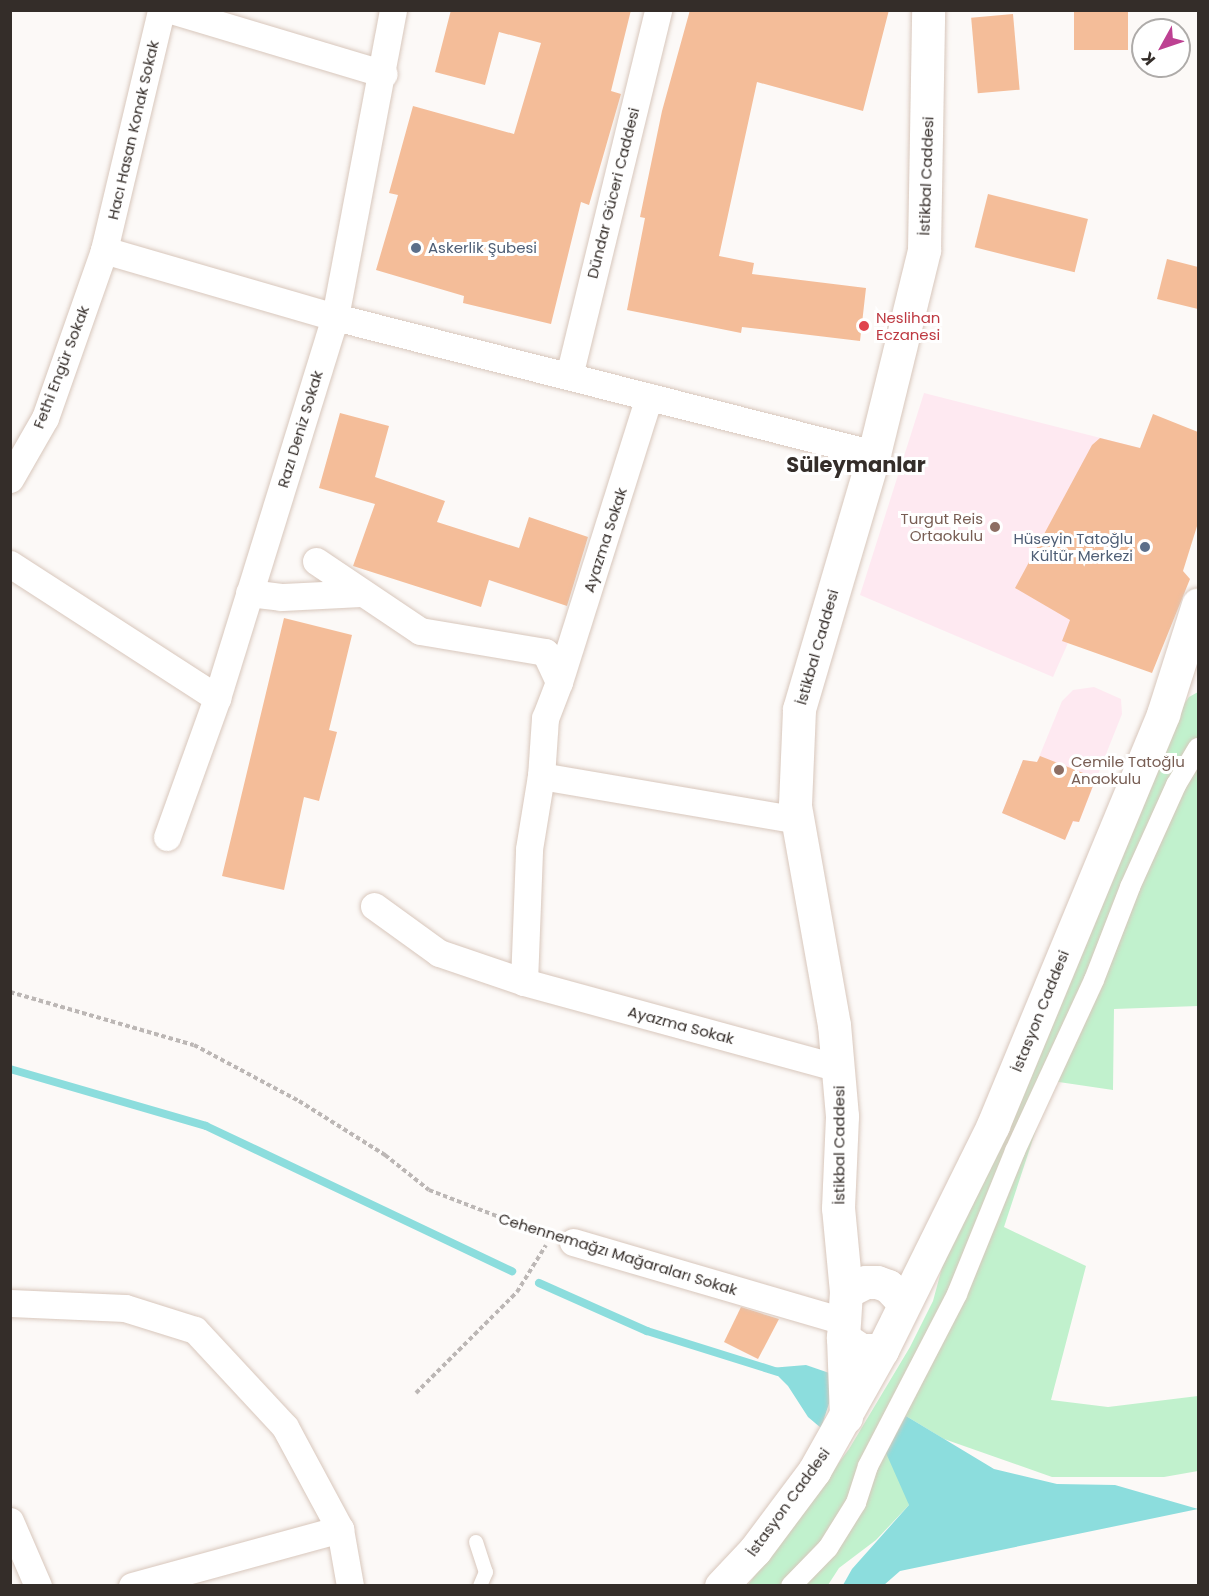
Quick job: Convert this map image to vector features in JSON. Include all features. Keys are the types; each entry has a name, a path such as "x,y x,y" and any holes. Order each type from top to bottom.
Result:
{"street":[{"name":"Hacı Hasan Konak Sokak","path":"104,250 161,10"},
{"path":"171,10 384,74"},
{"name":"Razı Deniz Sokak","path":"167,837 217,698 335,317 384,74 386,38 393,10"},
{"name":"Dündar Güceri Caddesi","path":"569,376 658,10"},
{"name":"İstikbal Caddesi","path":"846,1417 844,1317 838,1208 842,1116 834,1025 798,820 799,709 874,454 924,250 928,10"},
{"path":"104,250 335,317 874,454"},
{"name":"Fethi Engür Sokak","path":"10,479 45,418 104,250"},
{"name":"Ayazma Sokak","path":"524,982 529,849 541,776 545,718 559,682 649,397"},
{"path":"316,561 420,631 545,652 559,682"},
{"path":"10,564 217,698"},
{"path":"249,593 281,597 362,593"},
{"name":"İstasyon Caddesi","path":"721,1586 755,1550 801,1489 846,1417 882,1350 903,1302 993,1125 1163,714 1198,604"},
{"name":"İstasyon Caddesi","path":"1163,714 1198,668"},
{"path":"791,1586 828,1548 856,1503 868,1466 957,1294 1134,877 1176,785 1198,748"},
{"path":"541,776 798,820"},
{"name":"Ayazma Sokak","path":"374,906 439,953 524,982 838,1068"},
{"name":"Cehennemağzı Mağaraları Sokak","path":"562,1240 844,1317"},
{"path":"882,1350 861,1350 844,1317 866,1281 888,1286 903,1302"},
{"path":"10,1303 125,1308 195,1330 285,1427 340,1529 350,1586"},
{"path":"10,1521 38,1586"},
{"path":"132,1586 340,1529"}],"lane":[{"path":"476,1542 486,1572 480,1586"}],"path":[{"name":"Cehennemağzı Mağaraları Sokak","path":"10,992 194,1045 299,1101 385,1155 429,1190 562,1240"},
{"path":"416,1393 517,1292 562,1240"}],"shaded area":[{"name":"Turgut Reis Ortaokulu","path":"924,393 1140,448 1063,641 1068,643 1053,677 860,595"},
{"name":"Cemile Tatoğlu Anaokulu","path":"1094,687 1121,699 1122,714 1079,822 1073,822 1065,840 1002,813 1023,760 1037,762 1062,701 1073,690"}],"green space":[{"path":"1198,692 1198,1006 1114,1009 1113,1090 1052,1081 1004,1227 1086,1266 1051,1400 1108,1407 1198,1396 1198,1471 1164,1477 1052,1477 944,1439 906,1416 899,1459 909,1505 876,1540 839,1568 828,1585 747,1586 849,1449 910,1347 933,1301 947,1249 1160,737 1189,697"}],"water":[{"path":"806,1365 838,1376 821,1428 808,1417 788,1386 770,1368"},
{"path":"906,1416 994,1469 1057,1484 1115,1485 1198,1509 900,1571 884,1585 843,1585 852,1569 909,1505 886,1453"}],"building":[{"path":"451,10 631,10 611,91 621,94 589,205 581,202 551,324 463,303 464,296 376,270 398,195 389,193 413,106 514,134 541,43 499,32 485,85 435,72"},
{"path":"690,10 889,10 863,111 757,82 719,256 754,263 752,274 866,288 860,341 742,327 741,333 627,310 645,218 640,217 662,111"},
{"path":"1074,10 1128,10 1128,50 1074,50"},
{"path":"1013,14 1020,90 978,93 971,18"},
{"path":"988,194 1088,219 1075,272 975,247"},
{"path":"1167,259 1198,267 1198,309 1157,299"},
{"path":"340,413 389,426 375,477 445,501 437,522 519,548 529,517 588,537 567,606 489,580 481,607 353,566 375,504 319,488"},
{"name":"Hüseyin Tatoğlu Kültür Merkezi","path":"1153,414 1198,432 1198,523 1183,571 1190,579 1152,673 1062,641 1070,620 1015,588 1092,445 1100,438 1140,448"},
{"path":"284,618 352,635 329,730 337,732 319,801 304,797 284,890 222,876"},
{"path":"1040,756 1096,778 1079,822 1073,821 1065,840 1002,813 1023,760 1037,762"},
{"path":"741,1307 779,1319 758,1359 724,1342"}],"waterway":[{"path":"10,1069 206,1126 512,1271"},
{"path":"539,1283 647,1331 778,1372"}],"place":[{"name":"Askerlik Şubesi","path":"416,248"},
{"name":"Neslihan Eczanesi","path":"864,326"},
{"name":"Turgut Reis Ortaokulu","path":"995,527"},
{"name":"Hüseyin Tatoğlu Kültür Merkezi","path":"1145,547"},
{"name":"Cemile Tatoğlu Anaokulu","path":"1059,770"}],"district":[{"name":"Süleymanlar","path":"856,465"}]}
